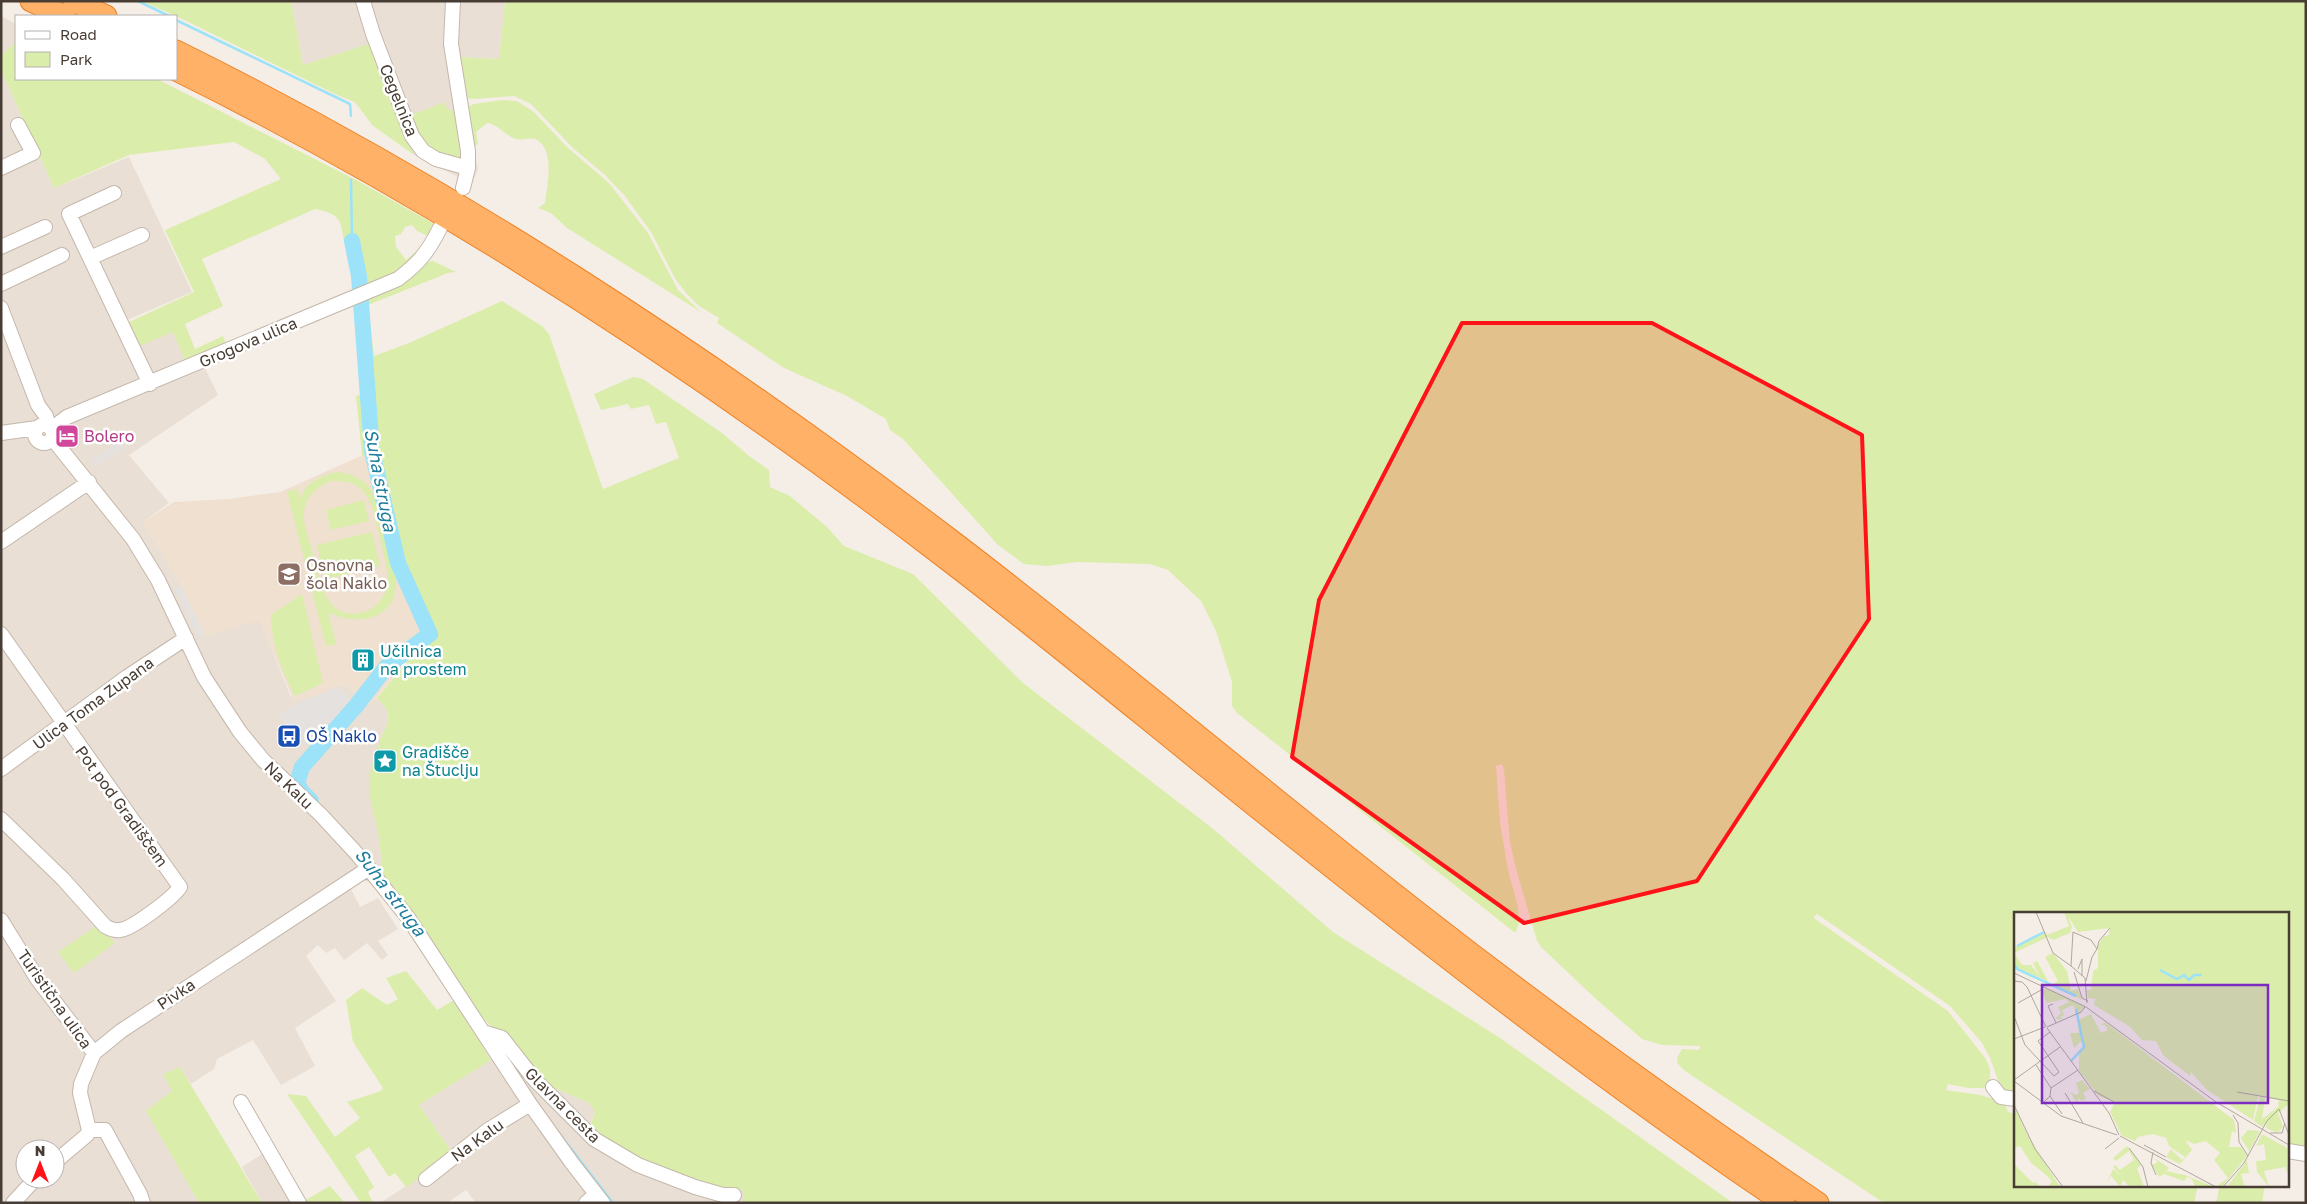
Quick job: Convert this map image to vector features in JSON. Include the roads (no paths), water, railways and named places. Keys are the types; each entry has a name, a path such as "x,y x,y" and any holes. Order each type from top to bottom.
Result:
{"highway":[{"path":"31,1 63,15"},
{"path":"74,1 104,15"},
{"path":"178,52 341,136 468,209 579,278 682,346 952,541 1421,915 1541,1007 1718,1136 1818,1203"},
{"path":"178,71 335,153 454,222 675,362 945,557 1320,858 1511,1006 1630,1094 1784,1203"}],"street":[{"name":"Cegelnica","path":"363,1 373,34 412,136 423,151 436,159 468,168"},
{"path":"453,1 451,44 467,138 468,168 463,188"},
{"path":"1,168 33,153 18,125"},
{"path":"114,193 69,214 150,384"},
{"path":"1,247 45,227"},
{"name":"Grogova ulica","path":"44,433 67,417 398,279 418,264 428,251 440,228"},
{"path":"90,258 142,235"},
{"path":"1,284 62,254"},
{"name":"Na Kalu","path":"1,308 38,405 46,416 44,433 88,482 134,541 158,580 204,677 240,732 263,760 321,815 369,868 409,919 595,1200"},
{"path":"8,433 44,433"},
{"path":"1,542 88,482"},
{"path":"1,634 63,725"},
{"name":"Ulica Toma Zupana","path":"1,770 127,677 186,638"},
{"name":"Pot pod Gradiščem","path":"1,818 63,879 105,926 113,930 122,930 148,914 164,903 180,888 63,725"},
{"path":"345,842 353,855 354,864 351,878"},
{"name":"Pivka","path":"94,1053 121,1031 351,878 369,868"},
{"name":"Turistična ulica","path":"1,920 38,980 94,1053"},
{"name":"Glavna cesta","path":"486,1034 502,1038 535,1080 594,1140 638,1165 695,1186 724,1195 734,1195"},
{"path":"65,1154 87,1135 89,1130 80,1092 94,1053"},
{"path":"1993,1087 2001,1097 2014,1099"},
{"path":"241,1102 299,1203"},
{"name":"Na Kalu","path":"426,1179 488,1130 530,1104"},
{"path":"89,1130 106,1130 140,1194 142,1203"},
{"path":"2290,1151 2306,1154"},
{"path":"13,1203 26,1189"}],"waterway":[{"path":"138,1 167,15"},
{"path":"178,21 350,104 351,116"},
{"path":"351,180 352,241"},
{"name":"Suha struga","path":"311,801 302,792 297,783 302,767 356,706 387,666 430,634 398,563 372,451 359,276 352,241"},
{"path":"562,1137 613,1203"}],"place":[{"name":"Bolero","path":"67,436"},
{"name":"Osnovna šola Naklo","path":"289,574"},
{"name":"Učilnica na prostem","path":"363,660"},
{"name":"OŠ Naklo","path":"289,736"},
{"name":"Gradišče na Štuclju","path":"385,761"}]}
